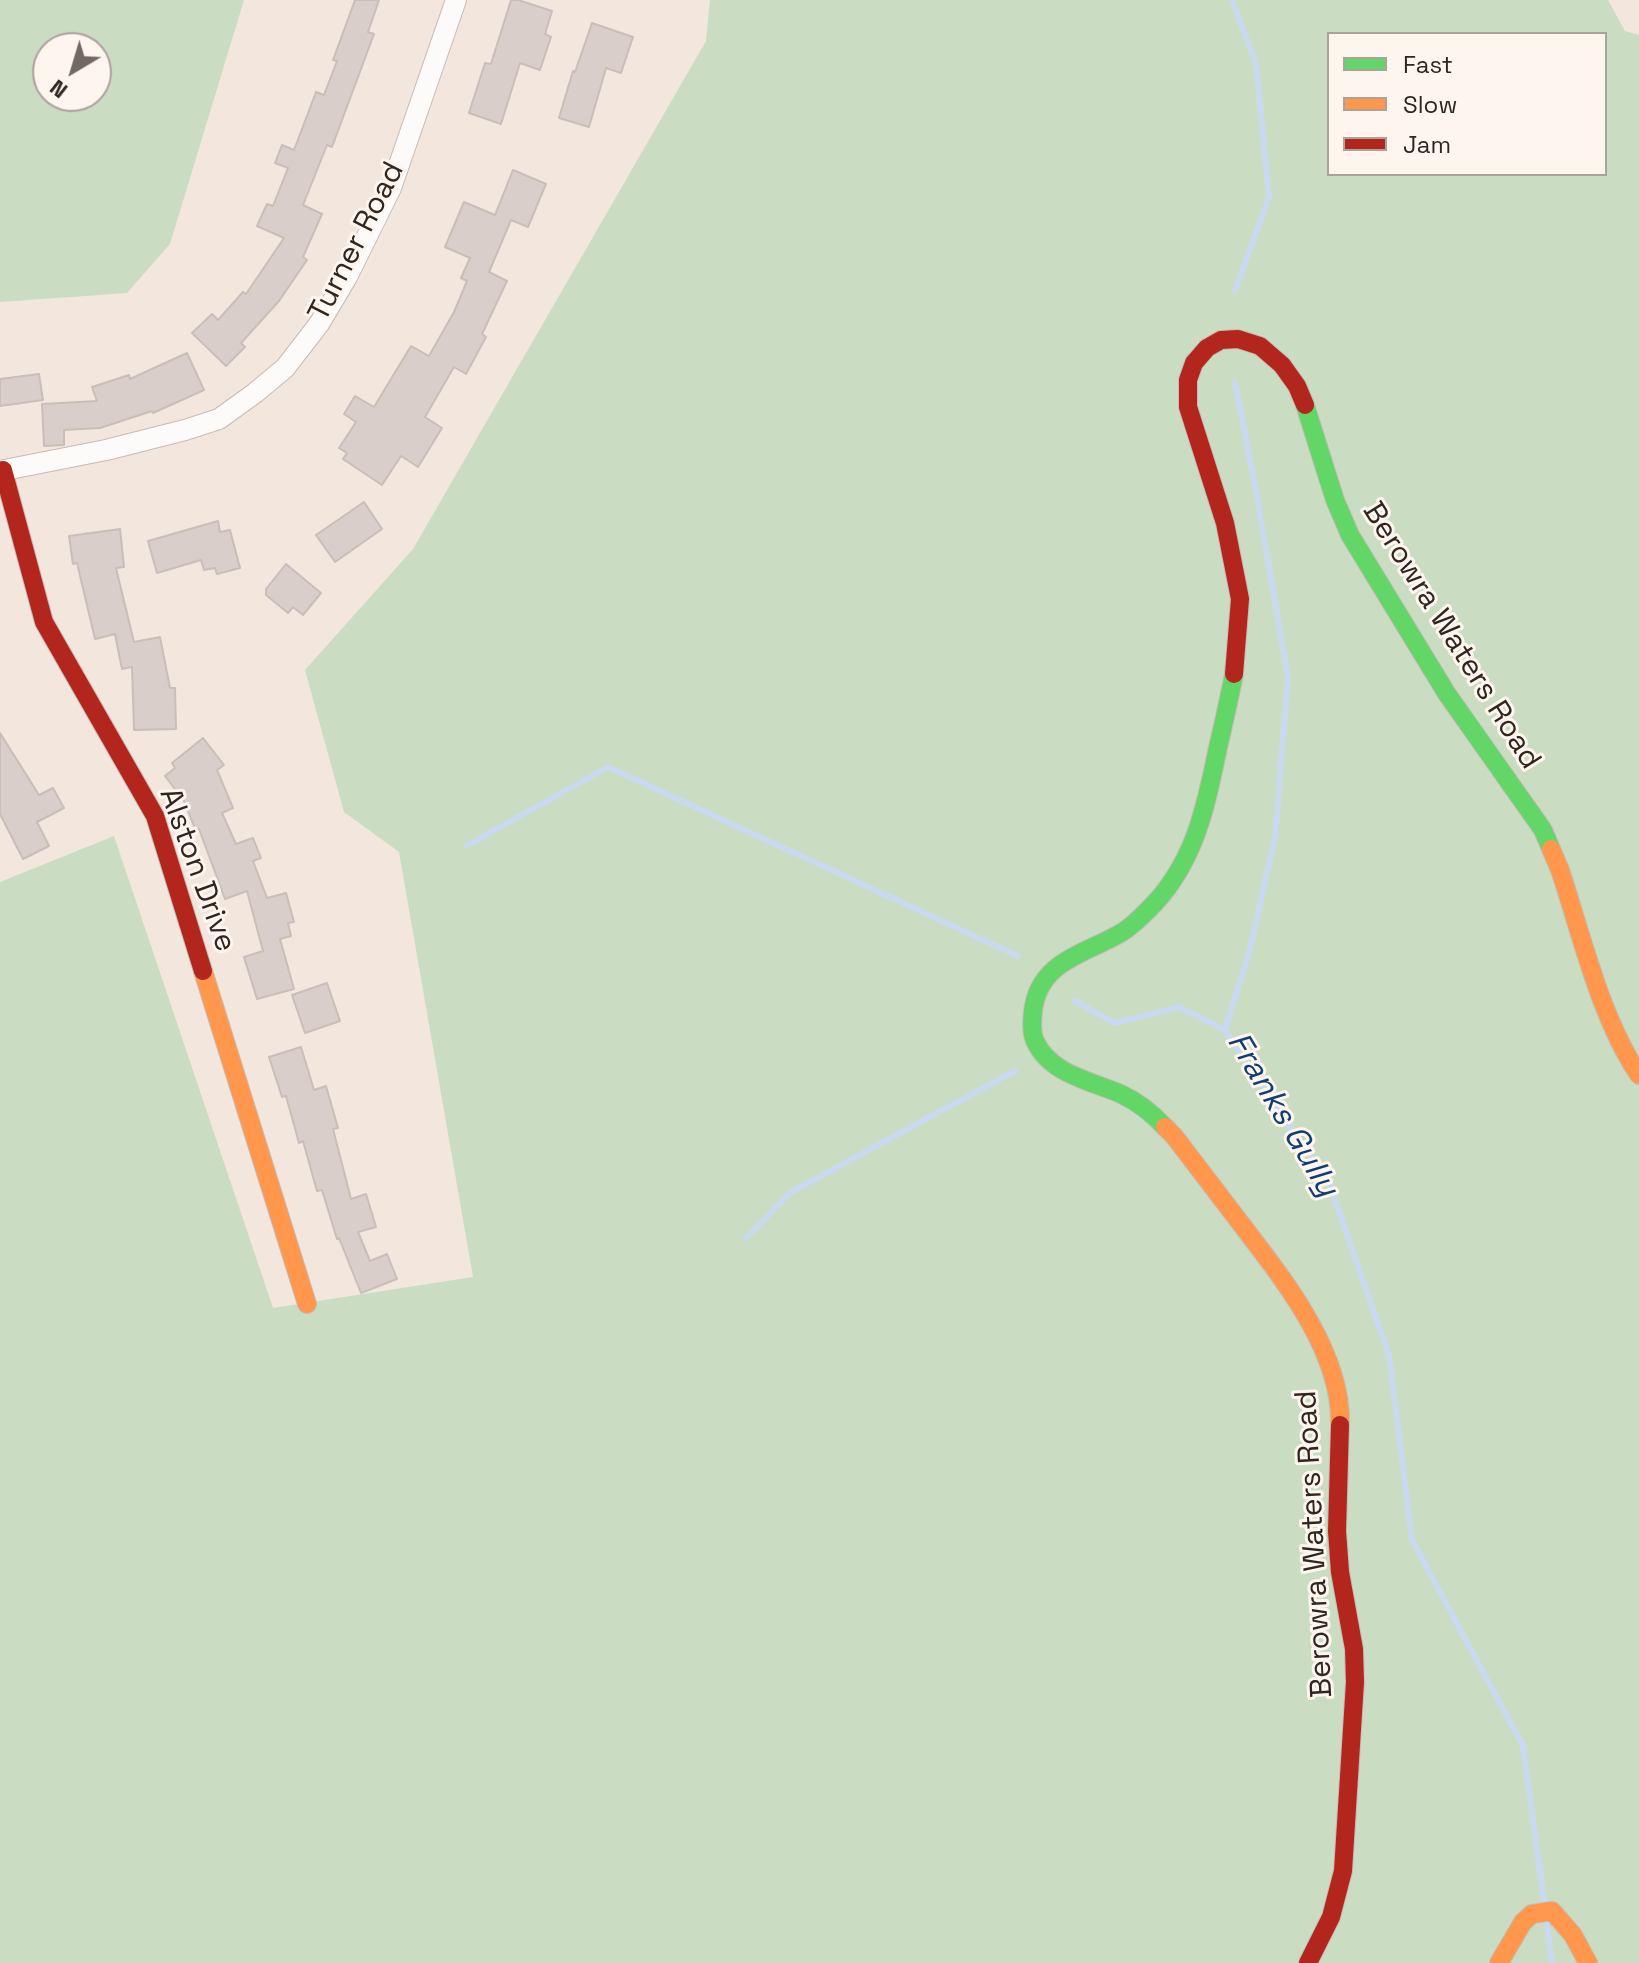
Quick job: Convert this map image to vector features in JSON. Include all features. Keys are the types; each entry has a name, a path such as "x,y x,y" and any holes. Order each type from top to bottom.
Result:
{"main road":[{"name":"Berowra Waters Road","path":"1308,1963 1331,1917 1343,1871 1355,1682 1354,1649 1340,1572 1337,1531 1340,1418 1332,1370 1320,1342 1283,1280 1174,1136 1150,1111 1123,1095 1077,1078 1048,1060 1034,1040 1032,1020 1035,996 1048,975 1067,959 1122,933 1148,911 1175,879 1196,838 1210,786 1234,675 1240,599 1225,523 1188,407 1188,380 1194,363 1207,348 1221,340 1238,339 1260,346 1282,365 1297,386 1335,500 1350,535 1447,694 1543,830 1560,870 1603,1002 1627,1057 1639,1075"},
{"name":"Alston Drive","path":"2,471 44,622 155,816 307,1304"},
{"path":"1499,1963 1523,1922 1532,1914 1552,1911 1575,1936 1588,1963"}],"street":[{"name":"Turner Road","path":"2,471 106,450 219,419 285,368 319,324 347,277 391,188 456,0"}],"green space":[{"path":"0,0 244,0 170,244 127,293 0,302"},
{"path":"710,0 1608,0 1625,31 1639,35 1639,1963 0,1963 0,882 114,836 273,1308 473,1277 399,852 344,812 305,670 413,549 706,41"}],"building":[{"path":"355,0 379,0 368,32 374,34 332,147 327,145 303,205 322,214 303,257 307,260 279,301 241,343 245,347 226,366 192,333 212,314 218,320 243,292 246,294 284,238 257,226 267,204 273,206 288,168 275,163 282,145 294,150 316,92 324,95"},
{"path":"511,0 552,11 545,34 551,37 540,70 520,63 501,124 469,113 485,63 491,64"},
{"path":"592,23 633,37 621,73 606,68 589,127 559,118"},
{"path":"513,170 546,184 528,227 511,220 489,272 507,281 482,334 486,337 466,374 454,367 425,417 442,428 418,467 401,456 382,485 343,459 347,453 339,448 356,422 344,414 355,396 374,407 411,346 429,356 454,312 467,281 461,278 470,258 445,247 464,202 495,215"},
{"path":"187,353 204,390 153,413 100,428 64,430 64,445 44,446 42,404 97,401 92,387 129,375 130,379"},
{"path":"39,374 43,400 0,406 0,379"},
{"path":"364,502 382,529 335,562 316,535"},
{"path":"218,521 220,532 230,530 240,568 217,574 215,568 204,570 201,560 157,573 148,541"},
{"path":"120,529 124,567 116,568 134,642 160,637 170,688 175,688 176,729 134,730 132,667 122,669 115,634 95,639 77,563 73,564 69,536"},
{"path":"286,564 321,593 303,615 293,607 288,613 266,595 266,589"},
{"path":"0,733 39,795 53,788 64,808 37,822 49,846 23,859 0,814"},
{"path":"203,738 224,765 217,770 233,808 222,813 236,844 253,838 261,858 253,861 267,898 286,893 294,922 288,923 291,936 280,939 294,989 257,999 244,957 263,951 247,891 225,899 199,829 196,831 184,801 165,776 175,768 172,763"},
{"path":"327,983 340,1021 305,1033 292,995"},
{"path":"301,1047 314,1090 326,1086 338,1128 333,1129 351,1199 366,1194 376,1227 358,1232 370,1261 387,1254 397,1279 361,1293 337,1239 322,1190 317,1191 303,1141 299,1143 286,1096 282,1097 269,1057"}],"waterway":[{"name":"Franks Gully","path":"1232,0 1256,64 1269,197 1235,291"},
{"name":"Franks Gully","path":"1235,382 1288,678 1275,837 1250,949 1225,1030 1330,1186 1389,1355 1412,1540 1523,1746 1544,1902"},
{"path":"466,846 608,767 1018,956"},
{"path":"1075,1001 1115,1023 1179,1007 1225,1030"},
{"path":"746,1238 791,1192 1015,1071"},
{"name":"Franks Gully","path":"1547,1925 1552,1963"}],"traffic: fast":[{"path":"1305,405 1335,500 1350,535 1447,694 1543,830 1551,849"},
{"path":"1165,1127 1121,1094 1072,1075 1051,1061 1034,1038 1033,1011 1037,994 1053,971 1130,927 1163,894 1176,876 1202,817 1234,674"}],"traffic: slow":[{"path":"1551,849 1613,1028 1639,1075"},
{"path":"203,971 307,1304"},
{"path":"1165,1127 1261,1250 1309,1320 1332,1372 1340,1425"},
{"path":"1499,1963 1523,1922 1532,1914 1552,1911 1573,1935 1588,1963"}],"traffic: jam":[{"path":"1234,674 1240,599 1225,523 1188,407 1188,380 1194,363 1207,348 1221,340 1238,339 1260,346 1282,365 1297,386 1305,405"},
{"path":"3,470 44,622 155,816 203,971"},
{"path":"1308,1963 1331,1917 1343,1871 1355,1682 1354,1649 1340,1572 1337,1531 1340,1425"}]}
